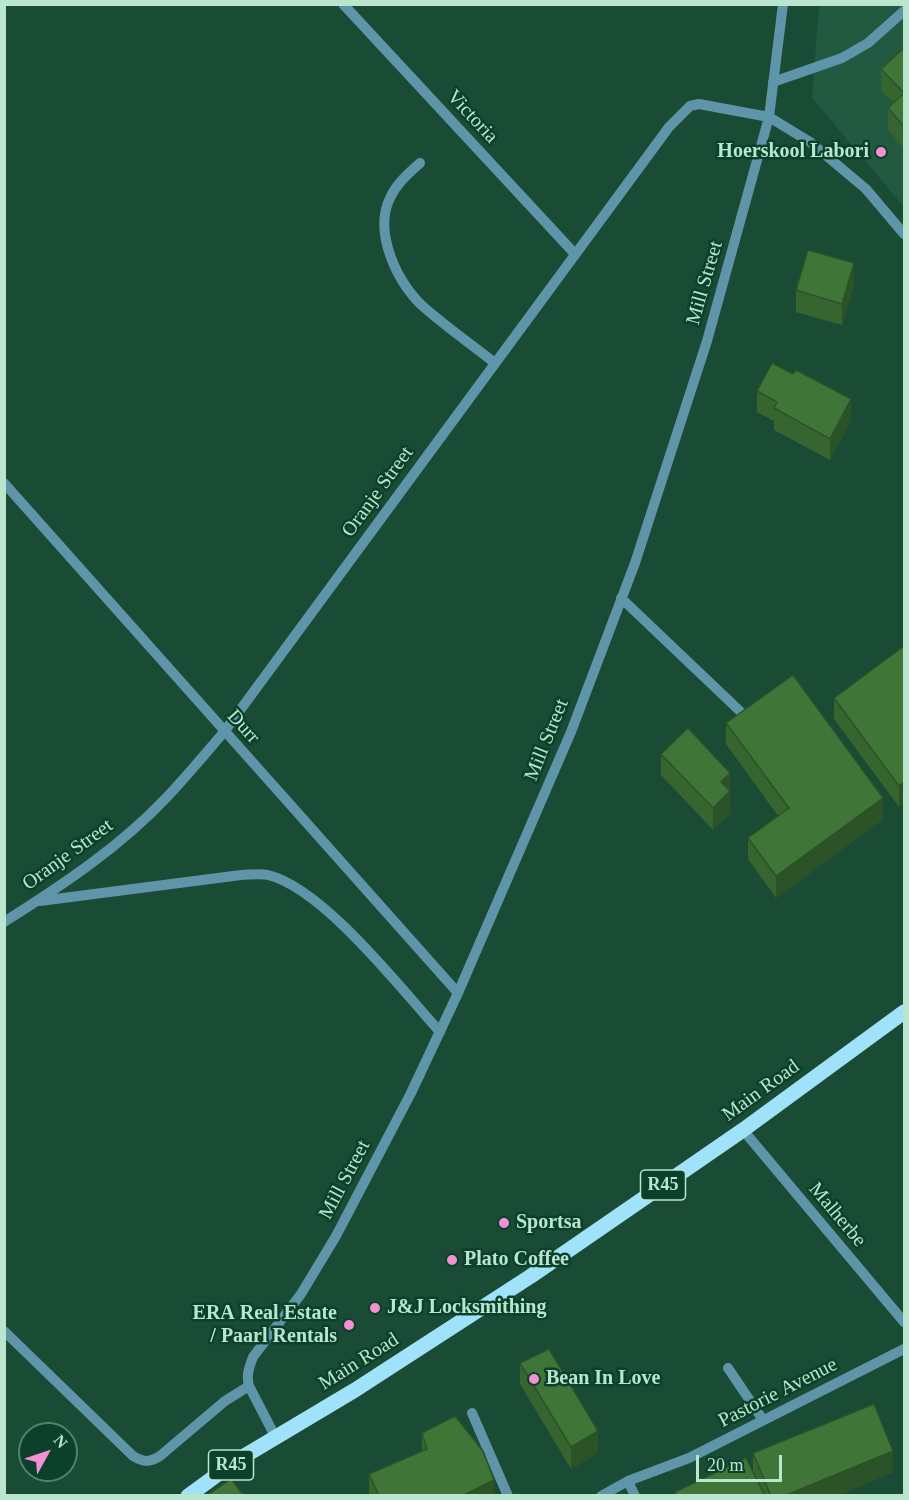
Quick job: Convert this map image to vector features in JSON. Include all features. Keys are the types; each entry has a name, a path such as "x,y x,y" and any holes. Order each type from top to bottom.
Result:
{"main road":[{"name":"Main Road","path":"188,1496 237,1461 364,1384 531,1276 743,1130 904,1012"}],"street":[{"name":"Victoria","path":"343,4 575,254"},
{"name":"Mill Street","path":"249,1386 247,1377 253,1357 301,1294 336,1236 411,1094 458,993 571,732 663,478 707,341 769,117 783,4"},
{"path":"773,82 842,58 868,43 904,11"},
{"name":"Oranje Street","path":"4,922 38,901 127,835 165,799 224,732 669,126 690,106 699,104 769,117"},
{"path":"769,117 810,142 866,189 904,234"},
{"path":"420,163 400,182 389,200 384,222 388,254 403,281 424,308 495,363"},
{"name":"Durr","path":"5,485 458,993"},
{"path":"621,598 744,716"},
{"path":"38,901 241,875 268,875 295,887 318,903 346,928 440,1032"},
{"name":"Malherbe","path":"743,1130 904,1322"},
{"path":"4,1331 133,1456 142,1462 152,1461 225,1401 249,1386 276,1438"},
{"name":"Pastorie Avenue","path":"601,1496 628,1481 689,1458 904,1350"},
{"path":"728,1368 763,1420"},
{"path":"472,1413 508,1496"},
{"path":"628,1481 635,1496"}],"shaded area":[{"name":"Hoerskool Labori","path":"819,5 904,5 904,207 812,98"}],"building":[{"path":"904,48 904,93 881,69"},
{"path":"904,93 904,126 888,108"},
{"path":"808,250 854,263 842,304 796,290"},
{"path":"772,363 793,374 796,370 851,399 830,439 774,408 777,402 757,391"},
{"path":"904,646 904,782 899,786 834,698"},
{"path":"793,675 883,798 776,876 748,838 789,808 726,723"},
{"path":"688,728 730,773 721,782 730,791 713,808 661,754"},
{"path":"549,1349 598,1431 571,1447 520,1363"},
{"path":"874,1404 893,1451 784,1496 771,1496 753,1453"},
{"path":"455,1416 483,1451 494,1480 462,1496 379,1496 369,1474 427,1449 422,1433"},
{"path":"746,1458 765,1496 676,1496 675,1492"},
{"path":"231,1479 244,1496 206,1496"}],"place":[{"name":"Hoerskool Labori","path":"881,152"},
{"name":"Sportsa","path":"504,1223"},
{"name":"Plato Coffee","path":"452,1260"},
{"name":"J&J Locksmithing","path":"375,1308"},
{"name":"ERA Real Estate / Paarl Rentals","path":"349,1325"},
{"name":"Bean In Love","path":"534,1379"}]}
